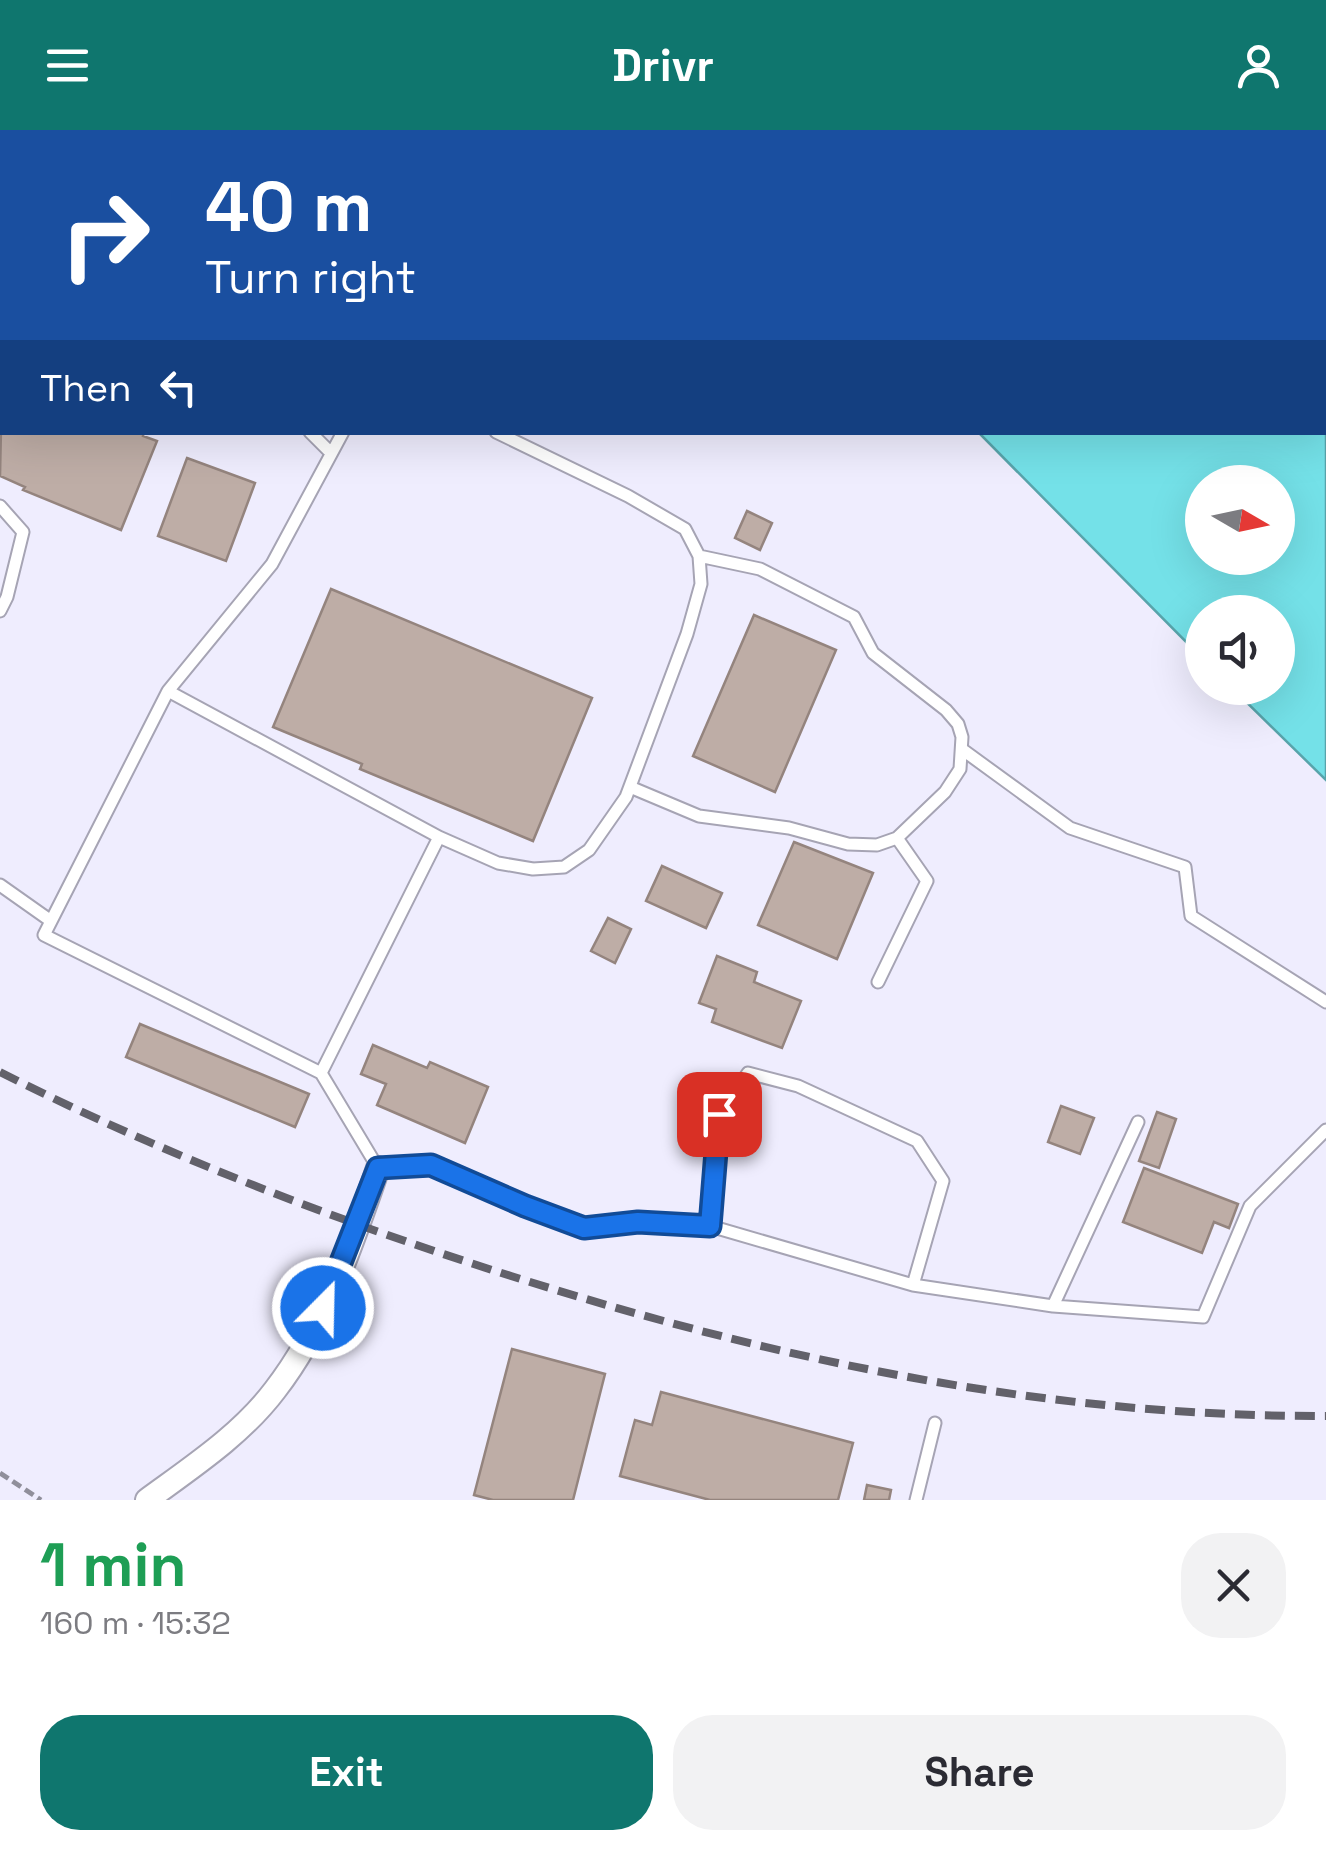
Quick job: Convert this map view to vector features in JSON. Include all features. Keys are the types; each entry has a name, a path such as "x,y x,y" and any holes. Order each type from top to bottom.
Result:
{"street":[{"path":"147,1500 224,1443 274,1392 314,1329 378,1168"}],"lane":[{"path":"313,435 330,452"},
{"path":"341,435 272,564 168,690 44,935 322,1072 378,1168 431,1165 584,1228 638,1222 710,1226 913,1285 1053,1306 1203,1317 1250,1206 1326,1130"},
{"path":"168,690 439,837 498,863 533,869 564,866 588,850 626,798 687,634 701,584 699,556 686,529 502,435"},
{"path":"0,506 23,532 0,611"},
{"path":"630,787 700,816 790,828 848,844 877,845 897,838 945,792 960,769 963,750 958,724 946,710 873,654 854,617 760,569 699,556"},
{"path":"963,750 1070,828 1185,867 1191,916 1326,1002"},
{"path":"322,1072 439,837"},
{"path":"878,982 927,880 897,838"},
{"path":"0,885 51,921"},
{"path":"710,1226 719,1114 748,1073 798,1086 918,1142 943,1182 913,1285"},
{"path":"1053,1306 1138,1122"},
{"path":"916,1500 935,1422"}],"path":[{"path":"0,1473 41,1500"}],"water":[{"path":"981,435 1326,435 1326,780 1249,705 1295,705 1295,595 1185,595 1185,641"}],"building":[{"path":"1,435 143,435 157,441 121,530 23,490 25,487 0,476"},
{"path":"187,458 255,483 226,561 158,536"},
{"path":"747,511 772,523 760,550 735,538"},
{"path":"331,589 592,698 533,841 360,769 362,764 273,727"},
{"path":"754,615 836,650 775,792 693,756"},
{"path":"794,842 873,873 837,959 758,925"},
{"path":"662,866 722,893 706,928 646,901"},
{"path":"608,918 631,929 615,963 591,951"},
{"path":"717,956 757,972 754,982 801,1001 782,1048 712,1022 716,1009 699,1003"},
{"path":"140,1024 309,1094 295,1127 126,1057"},
{"path":"373,1045 427,1068 430,1062 488,1087 465,1143 377,1105 386,1084 361,1074"},
{"path":"1061,1106 1094,1118 1080,1154 1048,1142"},
{"path":"1157,1112 1176,1119 1159,1168 1139,1161"},
{"path":"1144,1168 1238,1204 1229,1228 1214,1222 1202,1253 1123,1222"},
{"path":"512,1349 605,1374 573,1500 493,1500 474,1495"},
{"path":"661,1392 853,1443 838,1500 710,1500 620,1476 635,1420 652,1425"},
{"path":"867,1485 891,1490 889,1500 864,1500"}],"railway":[{"path":"0,1072 188,1159 381,1233 511,1276 711,1333 913,1378 1015,1394 1222,1414 1326,1416"}],"route":[{"path":"323,1308 378,1168 431,1165 584,1228 638,1222 710,1226 719,1114"}]}
